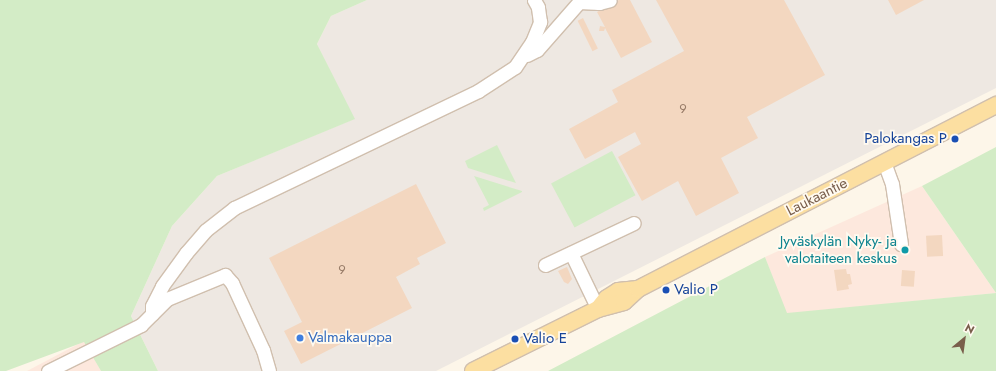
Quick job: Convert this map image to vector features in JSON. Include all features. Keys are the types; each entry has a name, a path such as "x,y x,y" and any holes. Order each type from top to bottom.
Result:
{"main road":[{"name":"Laukaantie","path":"473,371 598,309 624,302 638,289 996,105"}],"street":[{"path":"152,314 152,306 162,286 186,253 206,230 234,208 478,91 515,67 524,57 540,22 538,7 534,0"},
{"path":"524,57 537,50 579,1 599,3 610,0"},
{"path":"884,162 892,184 902,244"},
{"path":"545,265 634,223"},
{"path":"571,253 598,309"},
{"path":"48,371 103,346 140,325 167,299 224,275 232,282 263,350 269,371"}],"shaded area":[{"path":"367,0 996,0 996,88 436,371 158,371 131,316 172,226 217,176 354,119 317,44 331,16"},
{"path":"922,186 996,293 786,314 765,257"},
{"path":"84,341 101,371 27,371"}],"green space":[{"path":"0,0 367,0 331,16 317,44 355,119 217,176 172,226 131,316 158,371 101,371 84,342 6,371 0,371"},
{"path":"497,145 516,183 468,168 465,161"},
{"path":"996,147 996,293 922,186"},
{"path":"612,151 635,195 575,228 551,183"},
{"path":"474,176 522,192 484,211 483,208 489,205"},
{"path":"765,257 787,313 996,293 996,371 548,371"}],"building":[{"path":"619,0 630,0 652,42 621,58 605,28 604,31 599,31 600,26 605,27 597,12"},
{"path":"656,0 784,0 825,75 747,117 758,138 721,158 739,193 696,216 678,181 642,201 618,157 641,144 635,132 585,159 569,129 618,102 612,90 684,51"},
{"path":"888,0 924,0 896,15"},
{"path":"583,18 598,49 593,51 578,21"},
{"path":"416,184 446,243 417,258 420,264 396,277 412,308 301,364 284,331 302,322 269,258"},
{"path":"942,235 943,256 927,257 926,236"},
{"path":"567,267 572,279 568,284 564,282 558,271"},
{"path":"846,269 847,274 850,274 852,284 848,285 849,289 837,291 834,270"},
{"path":"902,270 915,271 914,287 901,286"}],"place":[{"name":"Palokangas P","path":"955,139"},
{"name":"Jyväskylän Nyky- ja valotaiteen keskus","path":"905,250"},
{"name":"Valio P","path":"666,290"},
{"name":"Valmakauppa","path":"300,338"},
{"name":"Valio E","path":"515,339"}]}
